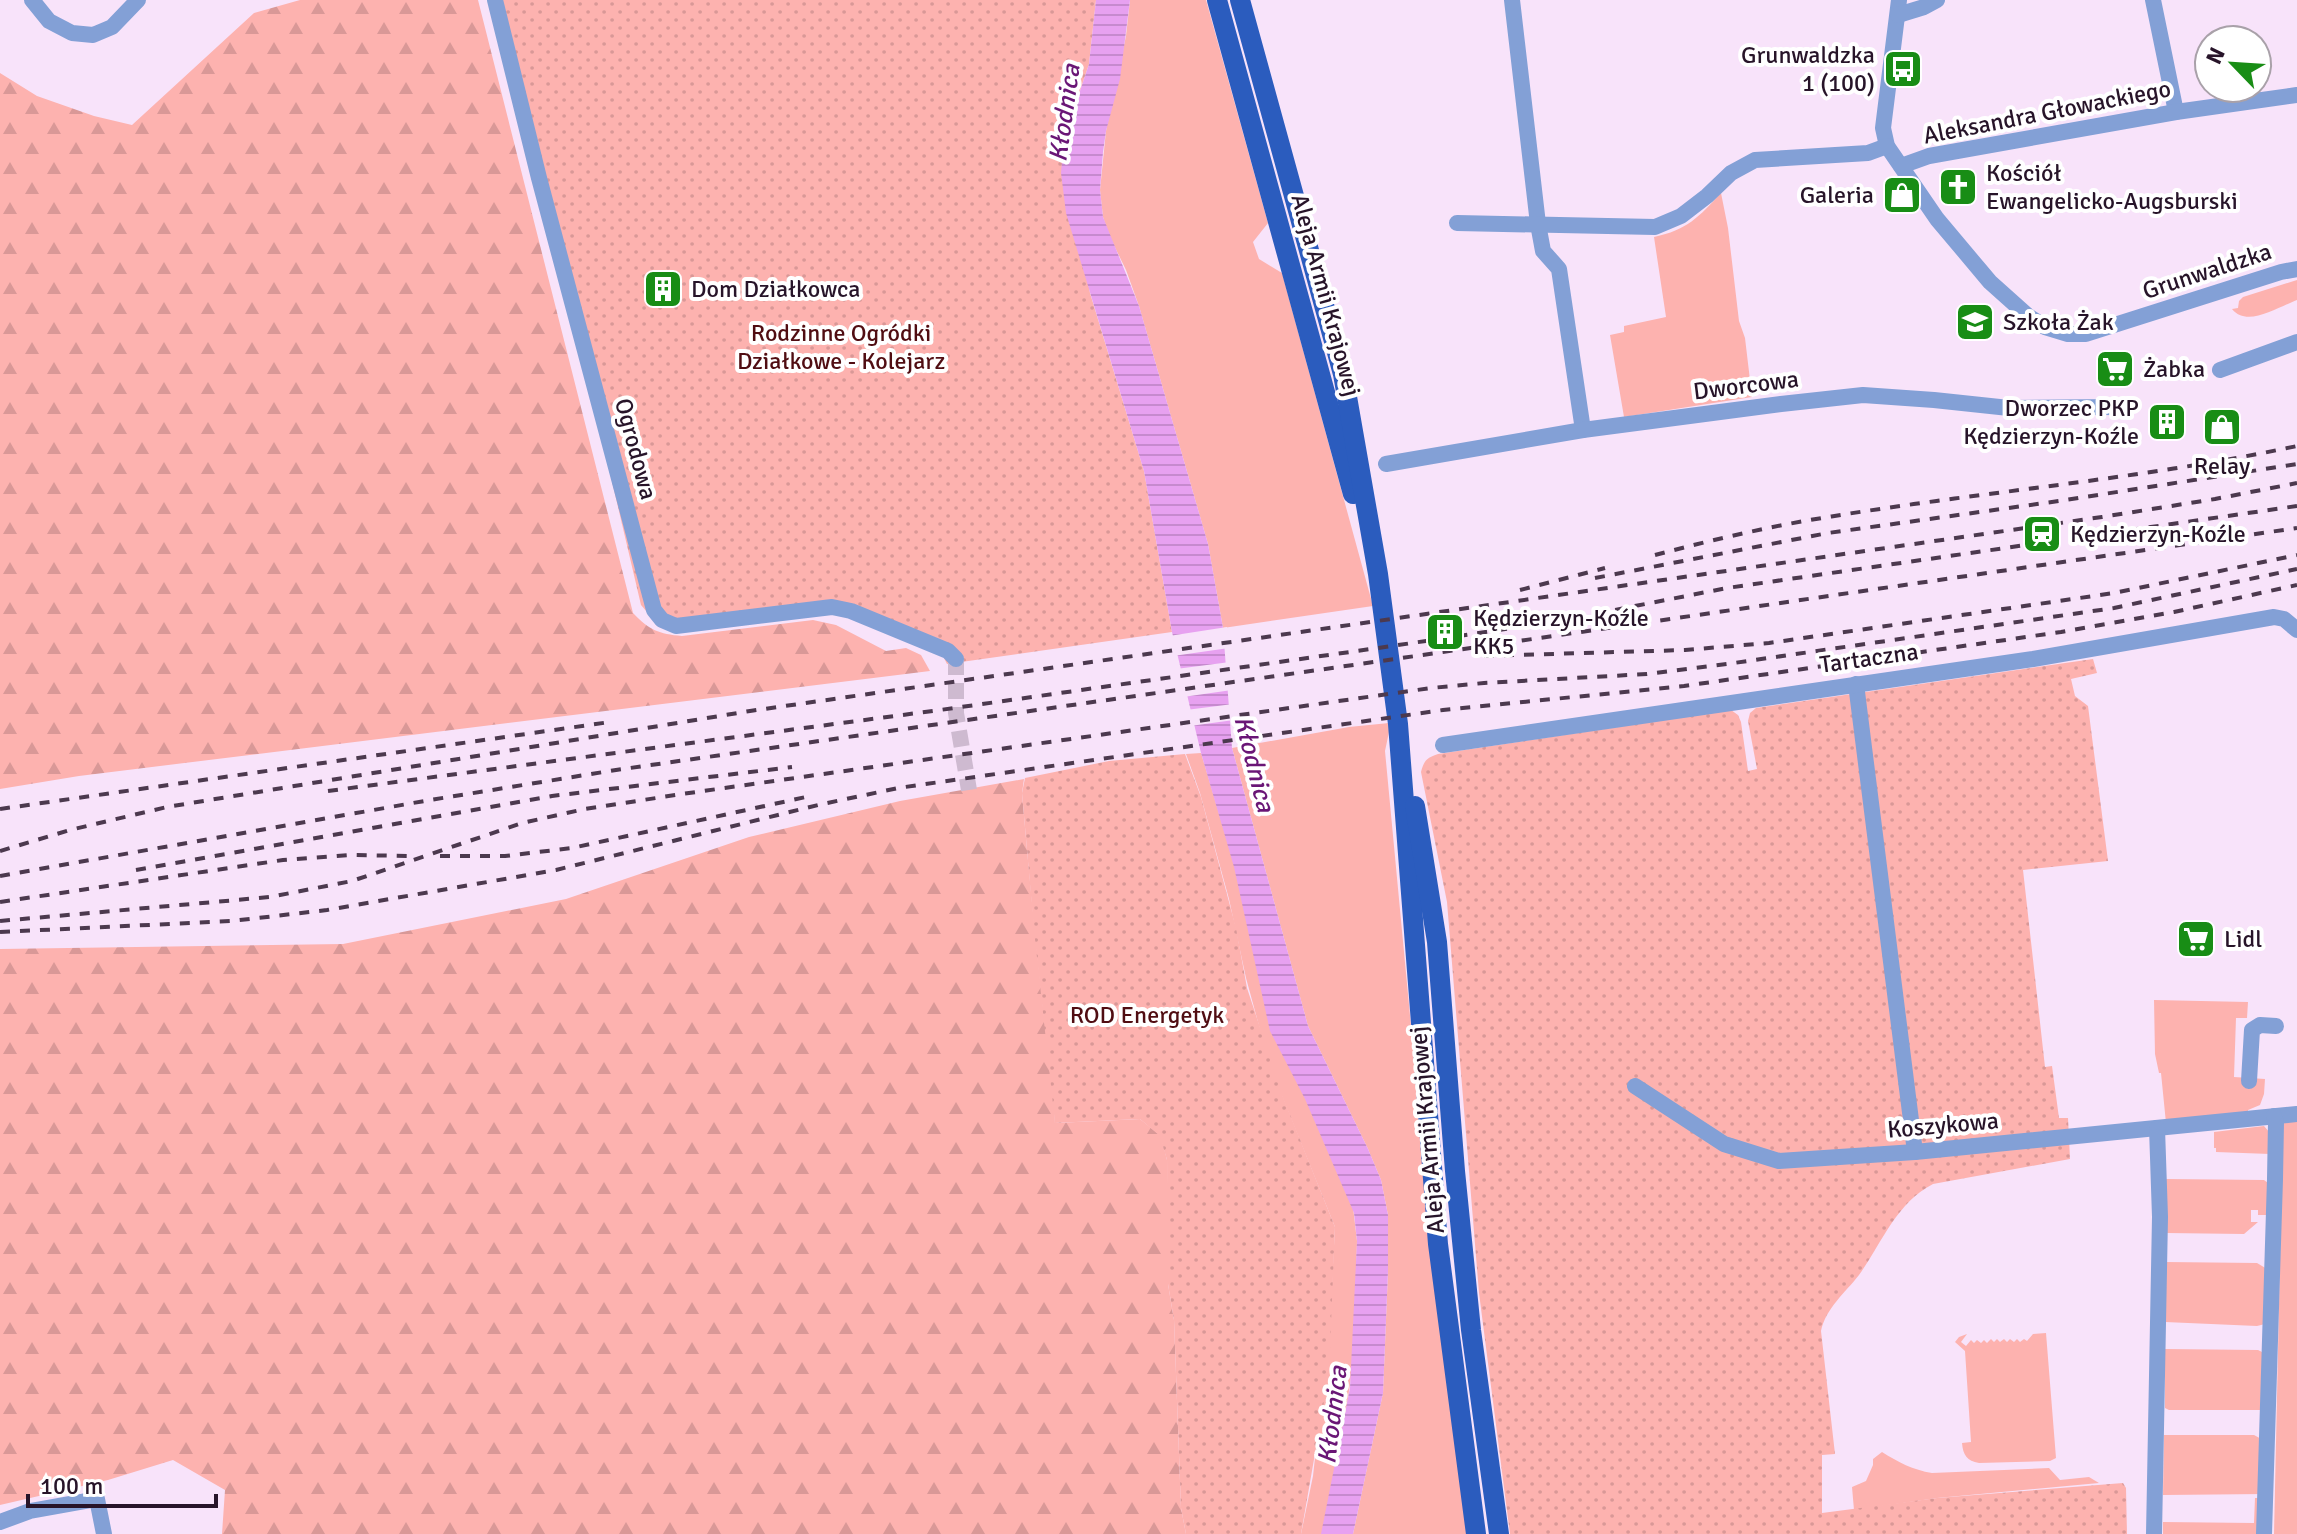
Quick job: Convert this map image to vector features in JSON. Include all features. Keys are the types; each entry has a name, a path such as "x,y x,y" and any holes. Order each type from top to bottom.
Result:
{"main road":[{"name":"Aleja Armii Krajowej","path":"1217,0 1382,605"},
{"name":"Aleja Armii Krajowej","path":"1240,0 1343,374 1382,605 1398,724 1438,1244 1476,1534"},
{"name":"Aleja Armii Krajowej","path":"1398,724 1429,882 1437,942 1471,1330 1499,1534"}],"street":[{"path":"32,0 49,21 72,33 93,35 112,27 138,0"},
{"name":"Ogrodowa","path":"495,0 654,610 662,620 676,626 832,607 851,611 952,655"},
{"path":"1512,0 1538,224 1543,251 1559,269 1583,430"},
{"path":"1457,223 1655,227 1681,216 1731,173 1755,160 1868,153 1887,146 1883,128 1899,7 1924,7 1937,0"},
{"path":"2153,0 2176,112"},
{"name":"Aleksandra Głowackiego","path":"1901,166 1929,156 2176,112 2297,95"},
{"name":"Grunwaldzka","path":"1887,146 1937,219 1990,282 2028,316 2045,327 2068,334 2086,334 2297,269"},
{"path":"2220,370 2297,342"},
{"name":"Dworcowa","path":"1386,464 1583,430 1863,395 2009,408 2116,407"},
{"name":"Tartaczna","path":"1443,745 2033,659 2274,617 2284,619 2297,630"},
{"path":"1856,684 1915,1152"},
{"path":"2249,1081 2252,1030 2260,1025 2276,1026"},
{"name":"Koszykowa","path":"1635,1086 1724,1144 1779,1161 1915,1152 2297,1114"},
{"path":"2264,1534 2275,1179 2274,1116"},
{"path":"2154,1534 2160,1217 2157,1128"},
{"path":"0,1522 30,1511 97,1499 104,1534"}],"green space":[{"path":"300,0 478,0 633,613 655,630 682,636 813,620 836,625 886,651 906,648 921,655 930,671 79,776 0,789 0,73 37,96 94,116 132,125 254,13"},
{"name":"Rodzinne Ogródki Działkowe - Kolejarz","path":"492,0 1096,0 1089,64 1064,139 1090,293 1144,471 1172,632 947,664 941,652 831,605 730,618 653,619 641,605 587,375"},
{"path":"1130,0 1206,0 1268,223 1253,242 1259,259 1282,273 1373,606 1223,628 1208,544 1139,306 1103,217 1100,190 1106,131 1126,36"},
{"path":"1721,193 1752,397 1624,417 1610,335 1624,332 1624,326 1666,317 1654,237 1675,231 1692,221"},
{"path":"2297,280 2297,300 2254,316 2246,317 2232,309 2238,308 2243,297"},
{"path":"2093,659 2097,673 2071,679 2075,696 2088,706 2108,861 2023,870 2045,1067 2052,1066 2059,1118 2068,1118 2070,1159 1933,1184 1920,1192 1899,1213 1859,1275 1832,1308 1821,1331 1835,1454 1822,1455 1822,1513 1937,1498 2123,1483 2126,1488 2127,1534 1510,1534 1479,1293 1447,902 1421,772 1425,762 1438,754 1731,710 1741,722 1748,771 1757,769 1748,721 1750,713 1756,708"},
{"path":"1389,723 1385,751 1413,1047 1470,1534 1353,1534 1383,1393 1388,1215 1381,1180 1368,1149 1308,1026 1232,748"},
{"path":"1201,753 1255,934 1351,1190 1357,1241 1354,1355 1341,1448 1322,1534 1301,1534 1313,1476 1330,1322 1335,1227 1280,1091 1261,1033 1229,899 1186,754"},
{"name":"ROD Energetyk","path":"1185,754 1201,797 1236,928 1247,988 1283,1097 1335,1227 1329,1373 1301,1534 1186,1534 1181,1508 1174,1320 1168,1284 1167,1160 1160,1136 1140,1119 1055,1123 1022,793 1025,778 1109,761"},
{"path":"1024,779 1022,793 1055,1123 1140,1119 1161,1136 1167,1160 1168,1284 1174,1320 1181,1508 1186,1534 222,1534 225,1490 173,1460 108,1480 0,1505 0,949 343,944 566,899 749,837 900,801"},
{"path":"2154,1000 2248,1002 2247,1018 2236,1018 2234,1077 2265,1079 2260,1105 2248,1110 2248,1113 2166,1123 2161,1073 2155,1054"},
{"path":"2283,1122 2297,1122 2297,1534 2274,1534"},
{"path":"2264,1126 2270,1133 2270,1154 2216,1152 2214,1148 2214,1132"},
{"path":"2166,1179 2264,1180 2268,1183 2269,1215 2258,1215 2258,1210 2251,1210 2251,1222 2258,1222 2244,1234 2166,1233"},
{"path":"2166,1262 2257,1263 2267,1269 2265,1324 2165,1322"},
{"path":"2046,1333 2056,1458 2050,1461 1971,1461 1962,1443 1971,1442 1965,1351 1955,1342 1967,1334 1961,1342 1966,1346 1971,1340 1987,1343 1991,1339 1994,1342 2010,1339 2014,1342 2017,1339 2020,1342 2024,1339 2027,1341 2033,1334"},
{"path":"2165,1349 2258,1350 2264,1353 2264,1410 2165,1408"},
{"path":"2164,1435 2254,1435 2263,1440 2265,1494 2163,1495"},
{"path":"1882,1452 1906,1465 1932,1473 2049,1468 2060,1480 2089,1477 2099,1483 1937,1498 1854,1510 1852,1487 1866,1481 1873,1459"},
{"path":"2255,1498 2265,1498 2264,1534 2163,1534 2163,1522 2254,1523"}],"shaded area":[{"path":"1096,0 1130,0 1120,79 1103,152 1100,190 1103,217 1139,306 1208,544 1223,628 1232,748 1308,1026 1368,1149 1381,1180 1388,1215 1383,1393 1353,1534 1321,1534 1350,1388 1357,1241 1354,1213 1305,1099 1270,1031 1234,867 1201,753 1172,632 1144,471 1066,213 1061,173 1064,139 1089,64"}],"pier":[{"path":"1227,627 1229,648 1173,656 1169,636"},
{"path":"1230,662 1232,690 1183,697 1176,669"},
{"path":"1233,704 1234,720 1190,726 1186,710"}],"tunnel":[{"path":"956,659 956,713 969,790"}],"railway":[{"path":"1655,555 1816,519 2177,468 2297,446"},
{"path":"1595,578 1828,533 2297,464"},
{"path":"0,851 70,830 167,807 750,711 2102,517 2297,483"},
{"path":"328,791 1392,646 1553,622 1727,588 2297,506"},
{"path":"0,876 616,770 2297,528"},
{"path":"1484,656 1685,650 1769,643 2114,593 2297,555"},
{"path":"1520,590 1605,568"},
{"path":"0,921 270,897 352,881 522,823 585,809 682,794 1431,688 1647,674 1727,664 2114,608 2297,569"},
{"path":"0,932 232,921 327,910 556,870 898,788 1443,710 1684,686 2061,632 2174,612 2297,585"},
{"path":"0,809 610,722"},
{"path":"136,870 552,796 792,767"},
{"path":"440,856 505,856 572,848 806,797"},
{"path":"0,902 283,860 349,855 412,856"}],"place":[{"name":"Grunwaldzka 1 (100)","path":"1903,69"},
{"name":"Kościół Ewangelicko-Augsburski","path":"1958,187"},
{"name":"Galeria","path":"1902,195"},
{"name":"Dom Działkowca","path":"663,289"},
{"name":"Szkoła Żak","path":"1975,322"},
{"name":"Żabka","path":"2115,369"},
{"name":"Dworzec PKP Kędzierzyn-Koźle","path":"2167,422"},
{"name":"Relay","path":"2222,427"},
{"name":"Kędzierzyn-Koźle","path":"2042,534"},
{"name":"Kędzierzyn-Koźle KK5","path":"1445,632"},
{"name":"Lidl","path":"2196,939"}],"water label":[{"name":"Kłodnica","path":"1065,113"},
{"name":"Kłodnica","path":"1254,764"},
{"name":"Kłodnica","path":"1333,1415"}]}
